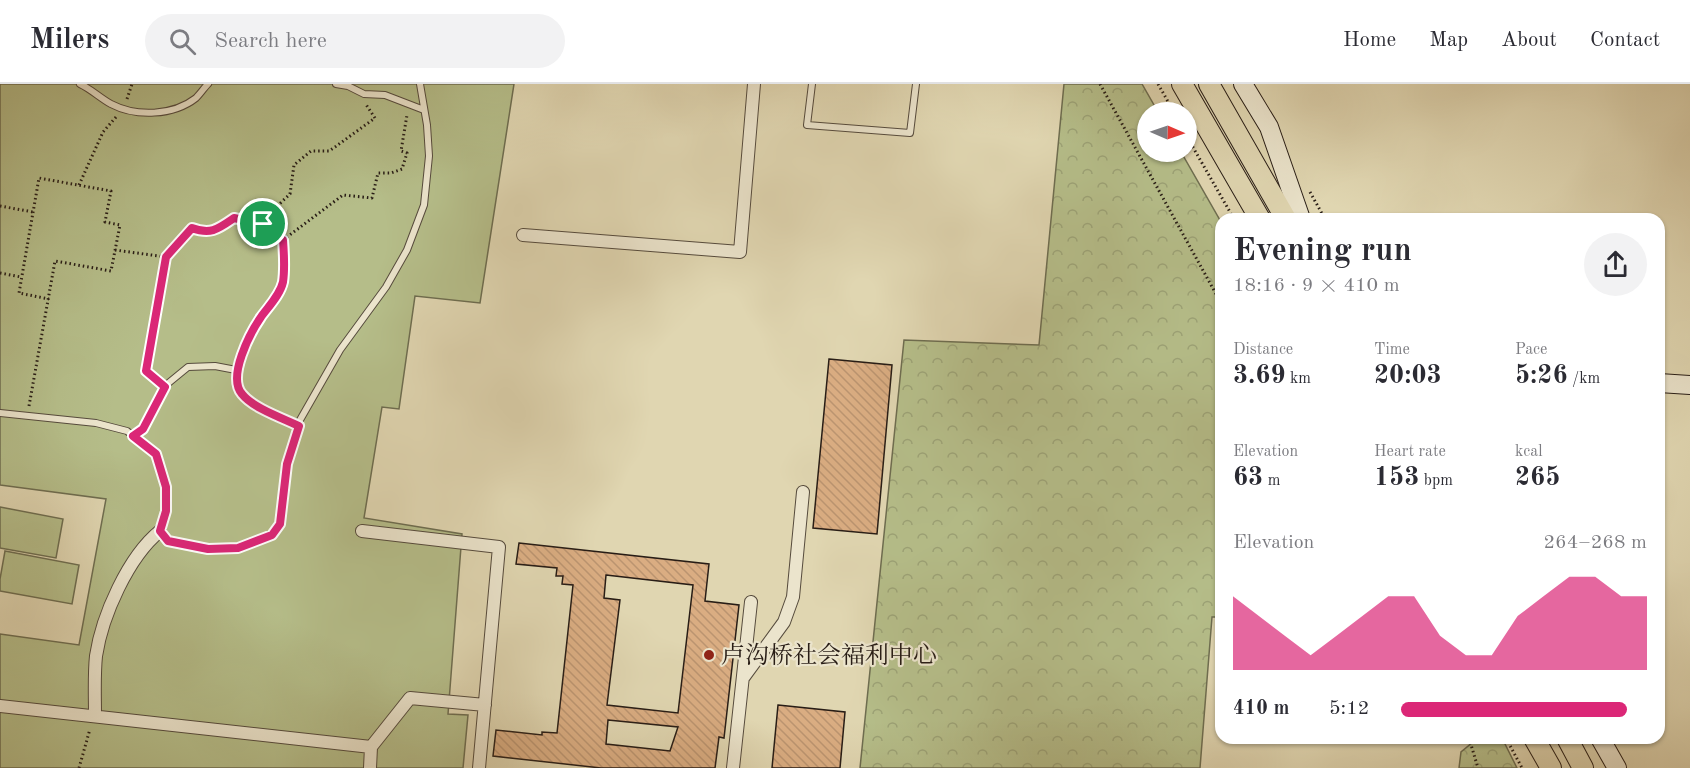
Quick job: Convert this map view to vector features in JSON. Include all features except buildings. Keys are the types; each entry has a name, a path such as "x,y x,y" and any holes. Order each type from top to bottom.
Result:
{"main road":[{"path":"1182,84 1257,213"},
{"path":"1209,84 1283,213"},
{"path":"1537,744 1551,768"},
{"path":"1570,744 1583,768"}],"street":[{"path":"523,235 740,252 754,84"},
{"path":"1243,84 1269,127 1299,213"},
{"path":"1665,383 1690,385"},
{"path":"743,678 784,622 793,597 803,492"},
{"path":"95,716 96,656 109,609 134,562 160,531"},
{"path":"362,531 499,547 479,768"},
{"path":"733,768 751,603"},
{"path":"370,768 372,747 410,698 485,705"},
{"path":"0,706 372,747"},
{"path":"1603,744 1617,768"}],"lane":[{"path":"80,84 112,104 140,113 158,112 180,106 196,98 208,84"},
{"path":"336,84 348,86 364,94 386,95 425,112"},
{"path":"0,413 96,423 128,431 156,454 166,487 166,511 160,531 168,541 208,549 238,548 272,535 280,524 287,464 299,426 340,350 386,287 407,250 424,205 429,156 420,84"},
{"path":"812,84 807,126 910,133 916,84"},
{"path":"248,343 236,370 237,386 252,403 299,426"},
{"path":"133,436 143,429 165,387 174,376 188,367 215,366 236,370"}],"path":[{"path":"79,185 103,132 124,108 132,84"},
{"path":"1100,84 1215,292"},
{"path":"1158,84 1168,102"},
{"path":"263,224 273,210 290,194 294,165 311,151 328,151 335,147 375,118 365,104 364,94"},
{"path":"283,240 343,195 372,198 378,173 391,173 402,169 407,153 401,151 408,112 425,112"},
{"path":"1197,154 1231,213"},
{"path":"27,415 49,299 55,261 111,271 120,225 105,222 111,190 39,178 19,293 49,299"},
{"path":"0,206 33,212"},
{"path":"165,387 146,371 166,257 192,228 205,232 218,229 234,218 263,224 272,234 283,240"},
{"path":"248,343 259,319 276,297 283,282 283,240"},
{"path":"115,250 166,257"},
{"path":"0,273 21,277"},
{"path":"79,768 95,716"},
{"path":"1471,744 1478,768"},
{"path":"1509,744 1522,768"}],"green space":[{"path":"0,84 514,84 480,303 415,296 399,409 382,407 364,518 462,534 448,714 468,715 463,768 0,768 0,634 79,645 106,499 0,485"},
{"path":"1064,84 1142,84 1152,102 1137,102 1137,162 1187,162 1216,213 1215,617 1212,617 1200,768 860,768 904,340 1039,345"},
{"path":"0,507 63,519 56,558 0,548"},
{"path":"5,551 79,565 72,604 0,591"},
{"path":"1471,744 1505,744 1517,768 1459,768 1461,752"}],"place":[{"name":"卢沟桥社会福利中心","path":"709,655"}],"route":[{"path":"234,218 263,224 272,234 283,240 283,282 276,297 259,319 236,370 237,386 252,403 299,426 287,464 280,524 272,535 238,548 208,549 168,541 160,531 166,511 166,487 156,454 133,436 143,429 165,387 146,371 166,257 192,228 205,232 218,229 234,218"}]}
